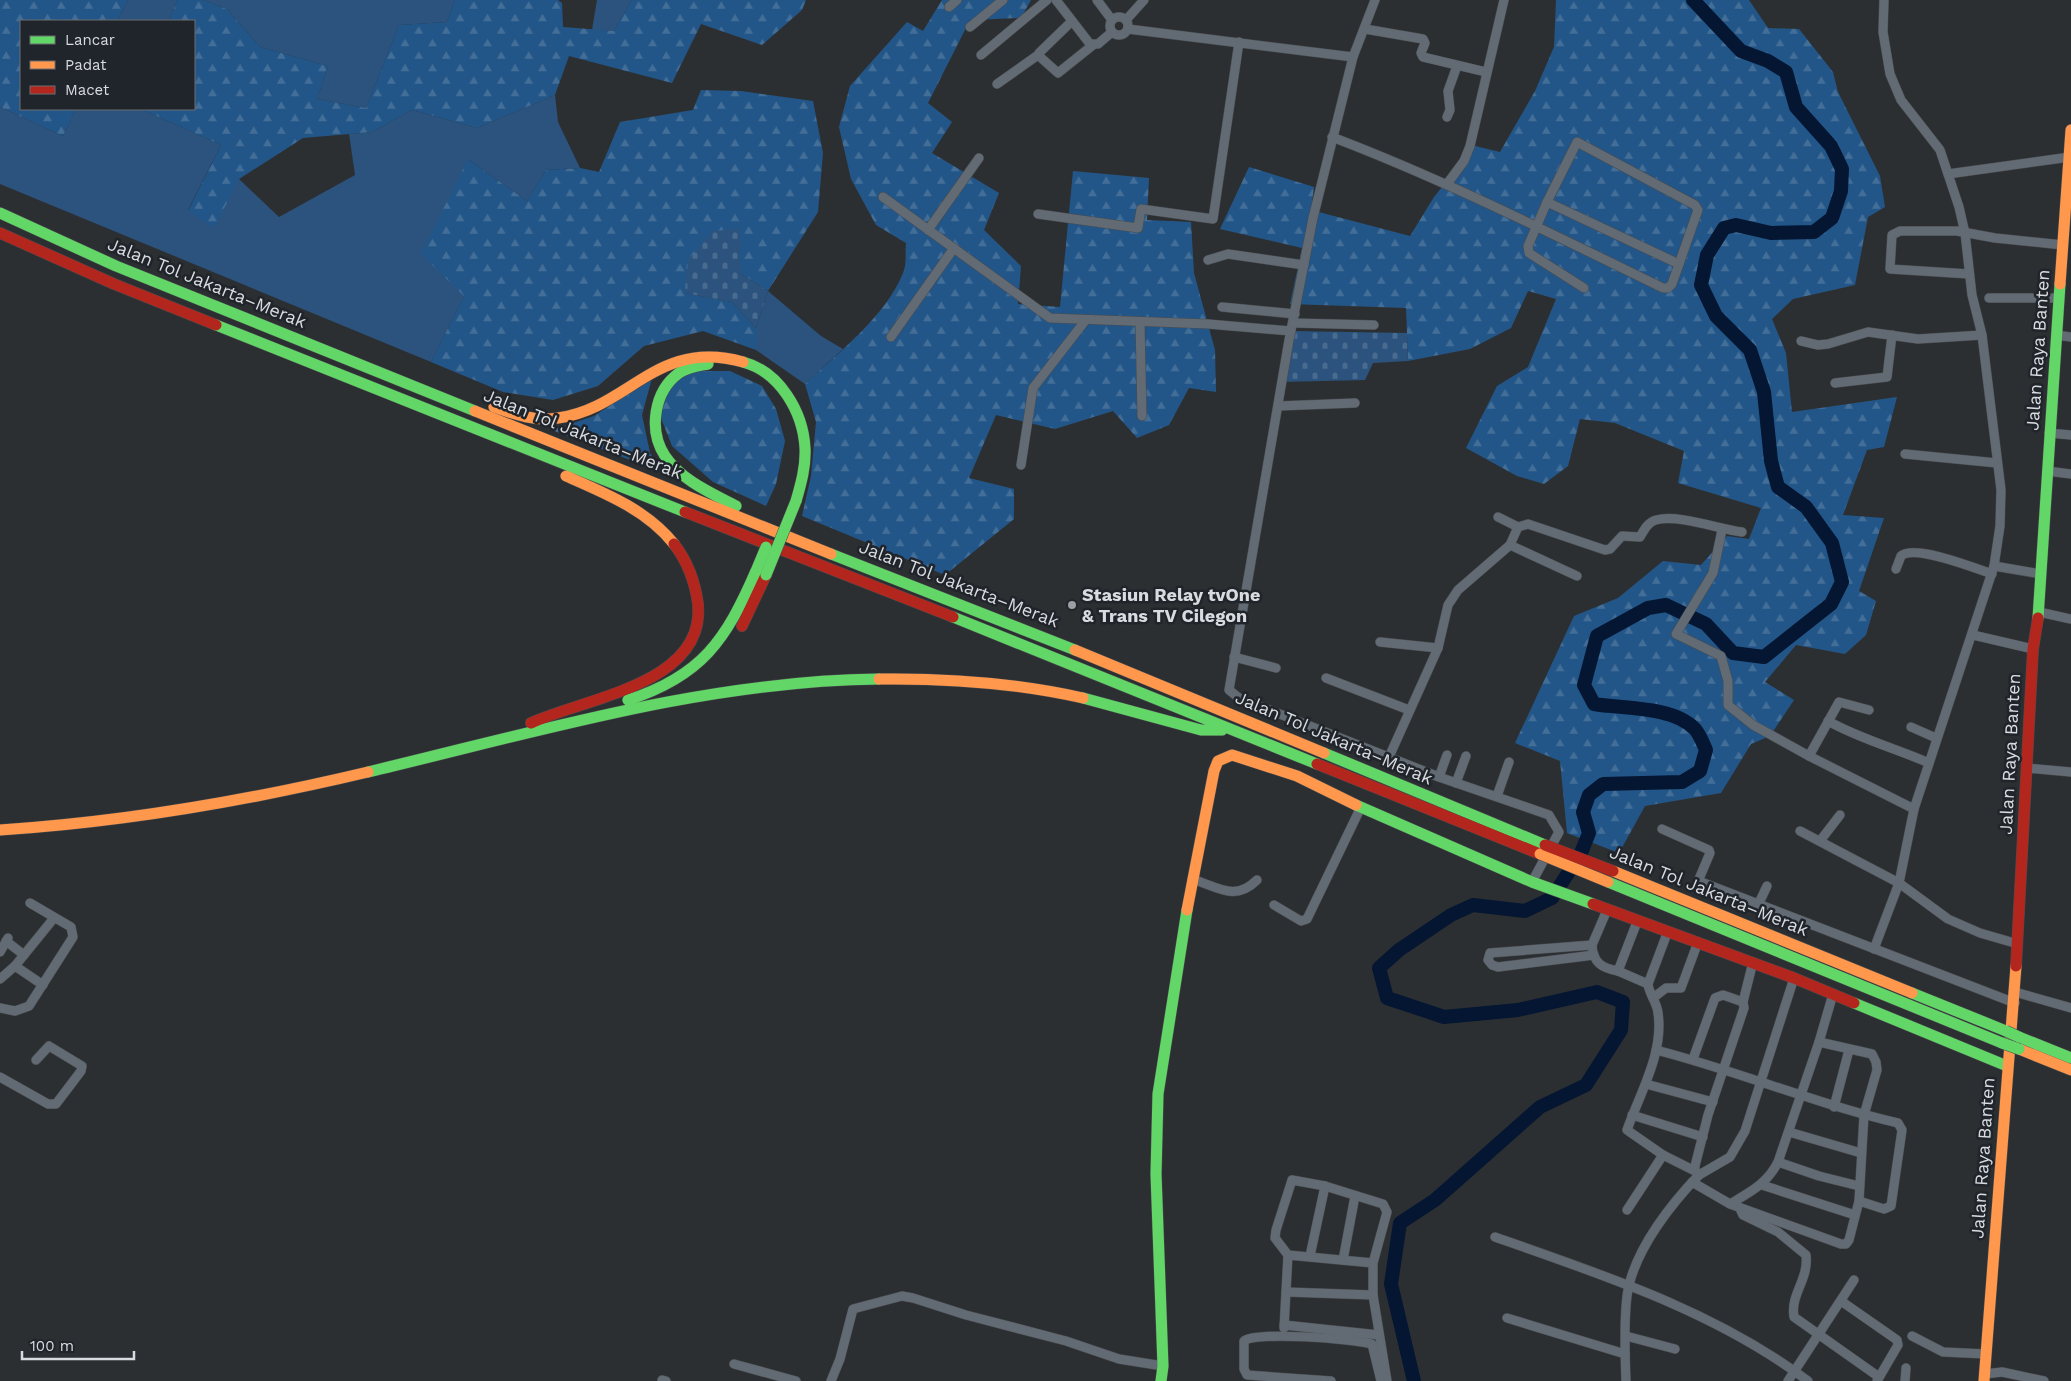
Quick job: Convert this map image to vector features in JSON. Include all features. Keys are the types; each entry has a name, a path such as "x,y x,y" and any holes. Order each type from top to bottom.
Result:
{"main road":[{"name":"Jalan Raya Banten","path":"1984,1377 2007,1066 2015,998 2034,649 2039,612 2049,433 2071,130"},
{"name":"Jalan Tol Jakarta–Merak","path":"0,213 116,266 801,542 1017,625 1542,849 2006,1031 2019,1043 2071,1070"},
{"name":"Jalan Tol Jakarta–Merak","path":"0,233 114,284 496,438 1054,657 1226,728 1542,849"},
{"path":"415,385 426,382 522,416 554,419 569,416 606,401 645,376 678,360 713,355 740,360 755,366 777,383 790,399 802,424 807,450 805,470 761,573 748,614 726,649 699,675 656,703"},
{"path":"791,499 797,460 796,437 784,408 767,386 741,370 715,364 694,365 669,383 660,394 655,414 656,440 664,456 681,474 694,484 801,542"},
{"path":"496,438 504,448 603,493 651,520 677,548 692,578 698,600 697,625 692,641 670,666 641,682 547,715 531,724"},
{"path":"0,822 40,822 120,814 194,802 388,761 638,697 666,687 692,670 724,637 761,573"},
{"path":"0,830 92,824 187,811 313,785 656,703 785,684 855,679 937,679 1019,687 1077,697 1209,731 1226,728"},
{"path":"1161,1381 1163,1366 1156,1174 1158,1094 1192,879 1214,771 1218,761 1223,757 1240,756 1297,776 1361,807 1536,883 1637,922 1668,931 1753,962 2007,1066"},
{"name":"Jalan Tol Jakarta–Merak","path":"1611,877 2002,1043 2019,1043 2071,1058"}],"street":[{"path":"949,7 957,0"},
{"path":"970,27 1003,0"},
{"path":"981,55 1047,0"},
{"path":"1056,0 1093,46"},
{"path":"1096,0 1112,20"},
{"path":"1112,32 1122,35 1127,24 1144,0"},
{"path":"1375,0 1354,57 1332,137 1304,265 1229,686 1232,694 1439,777 1545,812 1558,828 1558,835 1536,883"},
{"path":"1447,184 1464,161 1470,146 1504,0"},
{"path":"1874,949 1899,883 1914,808 1993,570 2000,526 2000,490 1982,335 1969,274 1965,233 1940,150 1901,100 1890,74 1883,32 1884,0"},
{"path":"1112,32 1110,27 1112,20 1117,17 1127,24 1238,42 1354,57"},
{"path":"997,84 1038,54 1072,21"},
{"path":"1365,29 1423,39 1425,43 1421,53 1423,57 1486,72"},
{"path":"1038,54 1058,73 1112,32"},
{"path":"1038,214 1138,228 1140,209 1213,219 1238,42"},
{"path":"1447,117 1450,110 1448,91 1457,66"},
{"path":"1332,137 1447,184 1536,227 1663,288 1672,284 1697,215 1696,205 1580,143 1574,144 1536,227 1528,246 1528,253 1584,288"},
{"path":"1948,174 2070,154"},
{"path":"928,230 979,158"},
{"path":"883,197 1050,318 1085,321 1208,324 1293,323 1374,325"},
{"path":"1548,202 1678,264"},
{"path":"1969,274 1890,269 1894,233 1947,231 2063,245"},
{"path":"891,337 954,248"},
{"path":"1208,260 1228,254 1304,265"},
{"path":"1989,298 2059,298"},
{"path":"1222,307 1293,323"},
{"path":"1021,465 1034,388 1085,321"},
{"path":"1140,322 1142,416"},
{"path":"1801,341 1818,346 1868,332 1918,339 1982,335"},
{"path":"1835,383 1887,377 1892,335"},
{"path":"2056,335 2071,336"},
{"path":"1278,406 1355,403"},
{"path":"2049,433 2071,435"},
{"path":"1905,454 1997,463"},
{"path":"2047,472 2071,474"},
{"path":"1498,517 1518,528"},
{"path":"1390,757 1438,648 1448,605 1458,590 1510,545 1518,528 1528,524 1605,550 1610,549 1622,536 1640,537 1646,528 1658,520 1690,522 1722,530 1742,532"},
{"path":"1722,530 1713,573 1698,595 1677,635 1721,656 1728,681 1728,705 1753,724 1809,756 1914,808"},
{"path":"1510,545 1577,576"},
{"path":"1896,569 1901,556 1910,552 1945,558 1993,570 2041,574"},
{"path":"2039,612 2071,619"},
{"path":"1973,635 2034,649"},
{"path":"1380,642 1438,648"},
{"path":"1234,657 1276,668"},
{"path":"1326,678 1410,710"},
{"path":"1809,756 1828,721 1842,701 1869,710"},
{"path":"1828,721 1850,734 1895,748 1929,763"},
{"path":"1911,728 1936,738"},
{"path":"1439,777 1447,756"},
{"path":"1456,783 1466,756"},
{"path":"1497,796 1509,762"},
{"path":"2027,768 2071,772"},
{"path":"1274,905 1301,921 1306,919 1361,807"},
{"path":"1820,841 1840,815"},
{"path":"1662,828 1710,850 1700,876 1701,882 1874,949 2015,998 2071,1008"},
{"path":"1800,831 1899,883 1948,919 1980,933 2018,944"},
{"path":"1192,879 1238,892 1249,888 1257,880"},
{"path":"1758,903 1767,886"},
{"path":"0,1008 23,1010 34,1000 73,937 71,927 30,904"},
{"path":"1604,909 1592,945 1594,954 1603,968 1618,971 1648,984"},
{"path":"0,979 15,966 54,918"},
{"path":"1618,971 1637,922"},
{"path":"1668,931 1648,984 1658,1011 1656,1050 1646,1084 1627,1130 1695,1176 1730,1204 1841,1244 1846,1244 1849,1240 1859,1201 1864,1115 1875,1079 1876,1062 1872,1054 1819,1042"},
{"path":"0,952 7,940 24,955"},
{"path":"1653,998 1666,988 1681,988 1698,942"},
{"path":"1592,945 1490,953 1488,960 1492,966 1498,967 1594,954"},
{"path":"1695,1176 1713,1102 1744,1008 1743,1002 1753,962"},
{"path":"15,966 43,985"},
{"path":"1626,1381 1625,1354 1629,1286 1647,1244 1670,1206 1695,1176 1718,1166 1736,1150 1762,1084 1794,978"},
{"path":"1730,1204 1762,1186 1770,1177 1778,1162 1819,1042 1832,994"},
{"path":"1693,1059 1715,998 1723,995 1743,1002"},
{"path":"0,1077 48,1104 56,1104 81,1071 82,1066 49,1046 36,1060"},
{"path":"1656,1050 1693,1059 1834,1107 1898,1123 1902,1130 1891,1206 1884,1209 1859,1201"},
{"path":"1834,1107 1849,1050"},
{"path":"1646,1084 1713,1102"},
{"path":"1632,1115 1704,1137"},
{"path":"1789,1132 1861,1153"},
{"path":"1626,1210 1663,1155"},
{"path":"1778,1162 1819,1176 1859,1186"},
{"path":"1284,1336 1288,1255 1275,1238 1290,1182 1296,1179 1383,1204 1387,1212 1373,1263 1373,1295 1387,1381"},
{"path":"1310,1256 1325,1186"},
{"path":"1762,1186 1855,1215"},
{"path":"1343,1260 1355,1196"},
{"path":"1740,1208 1743,1216 1778,1232 1806,1255 1807,1264 1804,1281 1793,1300 1794,1317 1878,1379 1898,1345 1897,1340 1841,1301"},
{"path":"1495,1237 1629,1286 1723,1327 1808,1381"},
{"path":"1288,1255 1373,1263"},
{"path":"1788,1381 1854,1280"},
{"path":"1286,1292 1373,1295"},
{"path":"831,1381 840,1359 853,1309 902,1296 1066,1341 1119,1359 1163,1366"},
{"path":"1507,1318 1625,1354"},
{"path":"1284,1324 1379,1335"},
{"path":"1324,1381 1264,1379 1247,1375 1244,1372 1244,1341 1250,1338 1284,1336 1372,1344 1381,1381"},
{"path":"1626,1336 1675,1349"},
{"path":"1912,1336 1943,1352 1986,1354"},
{"path":"734,1364 786,1380 796,1381"},
{"path":"1905,1381 1906,1368"},
{"path":"1984,1377 2002,1372 2044,1381"}],"green space":[{"path":"0,0 128,0 118,20 20,20 20,110 76,110 63,136 0,107"},
{"path":"128,0 177,0 169,20 118,20"},
{"path":"177,0 203,0 227,9 260,47 328,66 317,99 366,108 399,25 447,22 455,0 558,0 562,3 563,27 614,31 632,0 806,0 802,10 762,45 701,24 672,83 569,56 555,95 477,128 412,110 372,132 303,138 239,179 214,228 188,211 221,145 143,110 195,110 195,20 169,20"},
{"path":"203,0 455,0 447,22 399,25 366,108 317,99 328,66 260,47 227,9"},
{"path":"597,0 632,0 614,31 592,30"},
{"path":"942,0 1031,0 1021,18 970,20 928,103 952,122 932,153 999,193 984,230 1021,266 1018,304 1060,307 1073,171 1149,178 1147,220 1191,222 1194,273 1215,350 1216,392 1189,388 1169,425 1137,438 1113,411 1055,429 996,415 969,478 1014,489 1014,519 945,575 802,516 811,476 816,422 805,384 846,347 873,319 895,289 905,266 906,243 876,225 851,179 839,127 850,86 907,22 923,31"},
{"path":"1556,0 1749,0 1768,28 1799,29 1833,72 1838,92 1880,176 1885,207 1868,217 1855,285 1793,299 1772,319 1786,353 1792,412 1897,397 1884,447 1867,450 1843,515 1884,518 1859,591 1876,601 1866,635 1845,654 1796,645 1765,682 1794,700 1770,736 1751,744 1721,793 1645,806 1619,853 1567,833 1560,761 1515,743 1574,616 1618,598 1663,561 1701,565 1727,536 1749,539 1761,508 1678,483 1684,451 1615,423 1580,419 1568,466 1544,484 1517,476 1466,448 1497,386 1528,367 1556,299 1528,291 1511,328 1470,349 1408,361 1406,308 1290,304 1302,248 1220,229 1249,167 1314,187 1311,210 1410,236 1434,197 1475,146 1500,152 1535,91 1554,47"},
{"path":"701,90 741,91 813,101 823,153 818,212 768,291 740,273 685,293 732,302 756,328 756,350 703,331 644,346 598,386 553,400 503,392 431,362 464,296 421,254 468,159 527,201 546,170 580,168 599,172 620,122 693,110"},
{"path":"555,95 558,122 580,168 546,170 527,201 468,159 464,296 431,362 0,184 0,107 63,136 76,110 143,110 221,145 188,210 239,179 279,217 355,175 349,134 372,132 412,110 477,128"},
{"path":"740,229 740,273 768,291 756,328 732,302 685,293 687,261 713,231"},
{"path":"768,291 821,336 843,349 805,384 756,350 756,328"},
{"path":"1291,331 1407,333 1408,361 1373,363 1365,380 1278,382"},
{"path":"696,371 730,371 762,386 776,409 785,441 776,484 766,506 713,482 672,446 659,413 673,382"},
{"path":"652,378 642,415 650,453 664,473 552,430 594,416"}],"waterway":[{"path":"1414,1381 1391,1284 1400,1223 1435,1200 1540,1107 1586,1085 1621,1030 1623,1002 1597,992 1518,1010 1444,1017 1387,998 1379,968 1399,950 1451,915 1473,905 1525,911 1552,898 1581,853 1589,833 1583,812 1589,795 1603,784 1682,782 1700,771 1706,750 1697,731 1686,722 1661,712 1594,704 1584,685 1597,636 1648,608 1666,605 1706,624 1733,653 1764,657 1831,604 1842,582 1832,543 1806,507 1778,487 1771,461 1764,392 1750,350 1716,316 1701,285 1707,255 1724,228 1736,225 1771,233 1814,232 1832,218 1841,191 1842,169 1831,146 1796,107 1786,72 1768,61 1741,51 1693,0"}],"traffic: fast":[{"path":"0,213 116,266 475,411"},
{"path":"2038,618 2060,284"},
{"path":"216,325 685,512"},
{"path":"743,362 756,367 778,384 787,395 800,421 805,448 805,461 796,501"},
{"path":"708,364 686,369 679,373 664,390 656,412 656,435 665,456 679,472 707,491 736,506"},
{"path":"766,575 796,501"},
{"path":"756,571 766,547"},
{"path":"831,554 1075,650"},
{"path":"628,700 675,679 693,667 709,652 734,617 756,571"},
{"path":"953,617 1317,764"},
{"path":"368,772 621,711 685,699 749,689 814,682 879,679"},
{"path":"1083,698 1201,730 1222,730"},
{"path":"1324,753 1545,845"},
{"path":"1356,805 1532,882 1593,904"},
{"path":"1608,882 2002,1043"},
{"path":"1161,1381 1163,1366 1156,1174 1158,1094 1187,910"},
{"path":"1912,993 2006,1031"},
{"path":"1854,1003 2007,1066"},
{"path":"2006,1031 2019,1037"},
{"path":"2019,1037 2071,1058"},
{"path":"2002,1043 2019,1049"}],"traffic: slow":[{"path":"2060,284 2071,130"},
{"path":"494,407 533,418 558,418 583,412 605,402 645,377 665,367 688,359 713,357 743,362"},
{"path":"475,411 831,554"},
{"path":"566,476 610,496 638,512 651,521 674,544"},
{"path":"1075,650 1324,753"},
{"path":"879,679 931,679 982,682 1083,698"},
{"path":"1187,910 1214,771 1218,761 1232,755 1297,776 1356,805"},
{"path":"0,830 93,822 185,809 368,772"},
{"path":"1540,854 1608,882"},
{"path":"1613,871 1912,993"},
{"path":"1984,1381 2016,966"},
{"path":"2019,1049 2071,1070"}],"traffic: jam":[{"path":"0,233 114,284 216,325"},
{"path":"685,512 953,617"},
{"path":"531,723 638,684 663,670 683,653 695,631 698,604 690,572 674,544"},
{"path":"742,626 766,575"},
{"path":"2016,966 2033,649 2038,618"},
{"path":"1317,764 1540,854"},
{"path":"1545,845 1613,871"},
{"path":"1593,904 1794,978 1854,1003"}],"place":[{"name":"Stasiun Relay tvOne & Trans TV Cilegon","path":"1072,605"}]}
